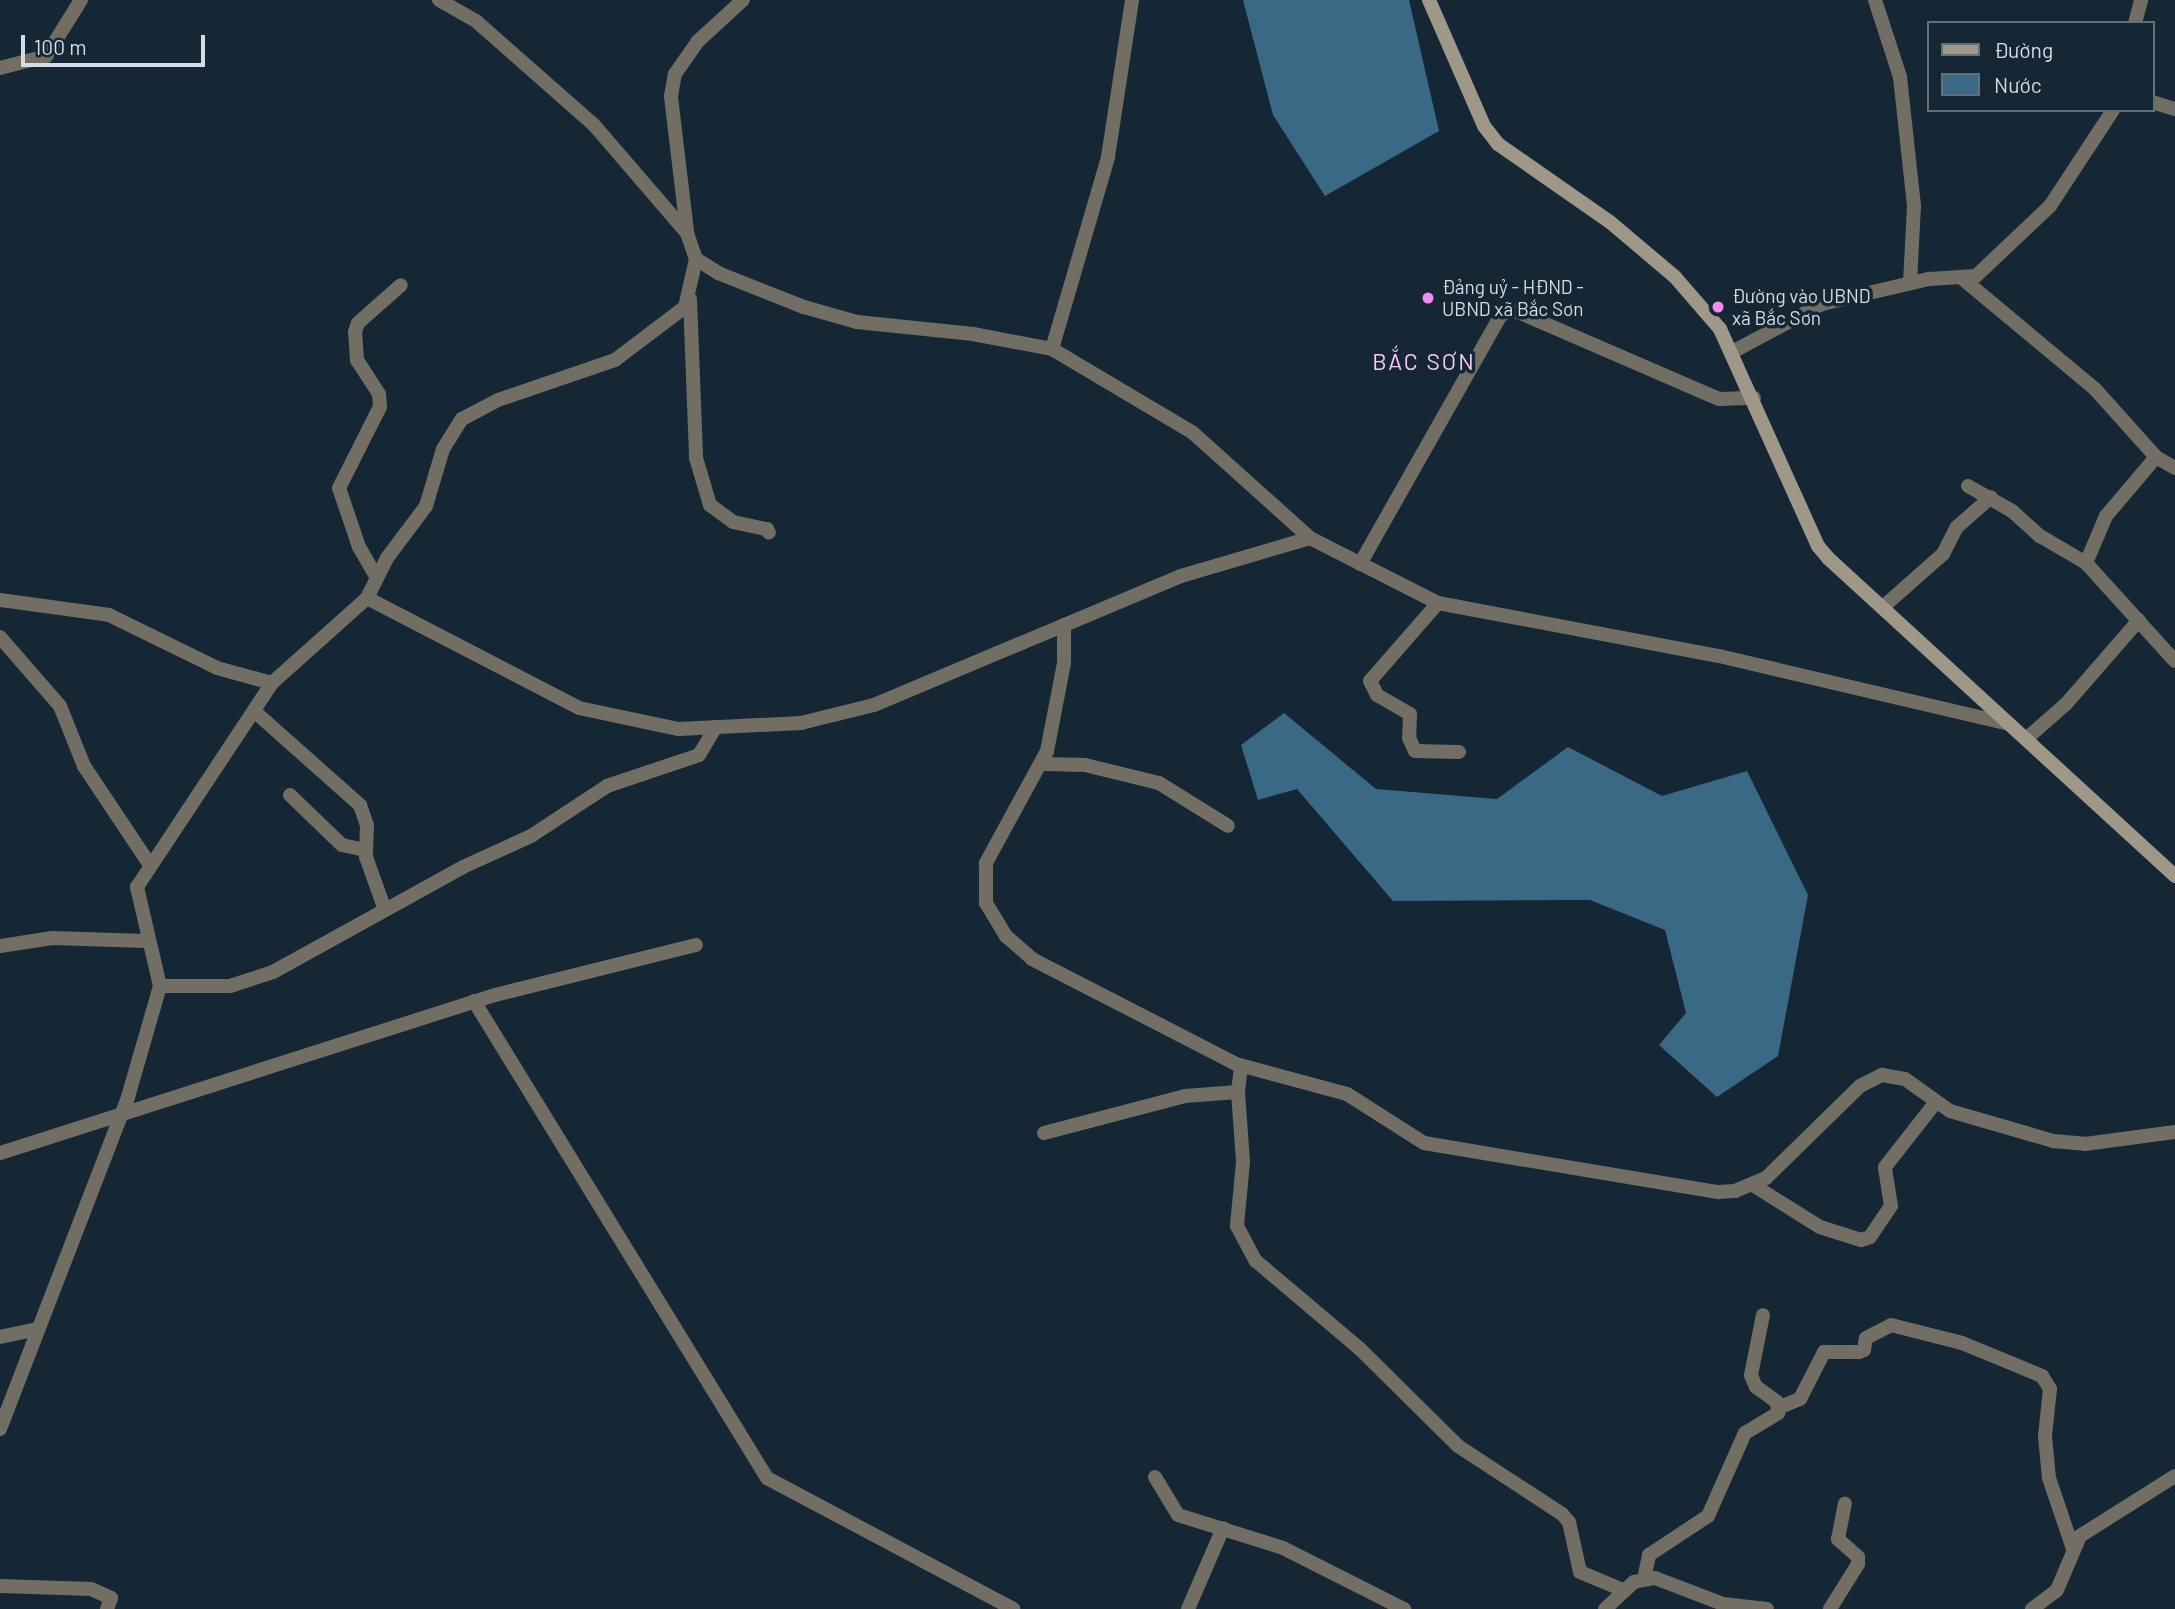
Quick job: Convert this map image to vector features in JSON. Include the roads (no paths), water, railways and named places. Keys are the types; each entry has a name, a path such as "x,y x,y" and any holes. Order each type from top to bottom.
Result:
{"street":[{"path":"0,68 46,56 81,0"},
{"path":"439,0 476,22 594,125 687,233"},
{"path":"743,0 697,42 675,75 671,96 687,233 696,259 690,298 696,458 710,505 733,522 767,529 769,533"},
{"path":"1052,349 1108,157 1132,0"},
{"path":"1429,0 1484,126 1497,144 1610,222 1675,277 1720,329 1734,351 1818,546 2175,876"},
{"path":"1875,0 1900,77 1914,206 1910,283"},
{"path":"2136,21 2141,0"},
{"path":"2154,103 2175,109"},
{"path":"1734,351 1822,304 1910,283 1963,279 1986,269 2050,206 2112,112"},
{"path":"696,259 804,307 857,322 973,334 1052,349 1192,432 1310,538 1438,603 1719,656 2009,724"},
{"path":"1963,279 2095,389 2156,457 2175,468"},
{"path":"377,578 359,547 340,488 380,407 379,394 357,360 355,332 358,323 401,285"},
{"path":"0,1429 122,1112 160,986 147,941 137,887 150,865 272,683 368,598 387,558 426,506 443,449 462,419 498,400 608,363 677,316 690,298"},
{"path":"1360,564 1501,316 1508,312 1518,312 1719,399 1754,398"},
{"path":"2086,563 2106,516 2156,457"},
{"path":"1968,486 1991,497 2040,536 2086,563 2175,661"},
{"path":"1883,607 1943,554 1957,527 1991,497"},
{"path":"368,598 579,708 679,729 802,723 874,705 1181,576 1310,538"},
{"path":"0,600 109,615 217,668 272,683"},
{"path":"1438,603 1370,681 1377,695 1410,714 1409,738 1415,751 1460,752"},
{"path":"2026,740 2066,704 2139,620"},
{"path":"1064,625 1064,663 1043,764 986,863 984,883 993,920 1006,936 1044,966 1241,1067 1347,1094 1424,1143 1718,1192 1753,1185 1870,1079 1893,1075 1951,1111 2068,1144 2175,1132"},
{"path":"0,637 60,706 84,766 150,865"},
{"path":"254,711 360,805 367,825 365,850 385,910"},
{"path":"160,986 230,986 252,981 531,836 607,786 699,755 716,727"},
{"path":"1043,764 1085,765 1159,783 1228,826"},
{"path":"290,795 342,845 365,850"},
{"path":"0,946 52,938 147,941"},
{"path":"0,1153 474,1001 696,945"},
{"path":"474,1001 767,1478 1013,1609"},
{"path":"1241,1067 1238,1092 1243,1148 1237,1226 1256,1261 1360,1349 1458,1446 1562,1514 1569,1522 1580,1572 1623,1590"},
{"path":"1044,1133 1185,1096 1238,1092"},
{"path":"1753,1185 1820,1227 1861,1240 1870,1237 1891,1206 1885,1167 1936,1102"},
{"path":"1763,1315 1751,1375 1756,1387 1780,1407"},
{"path":"1644,1579 1649,1555 1708,1516 1745,1433 1778,1413 1780,1407 1800,1399 1824,1352 1858,1352 1867,1338 1891,1325 1962,1343 2042,1376 2050,1388 2045,1436 2049,1478 2073,1549"},
{"path":"0,1337 37,1329"},
{"path":"2032,1609 2053,1596 2073,1549 2086,1531 2175,1476"},
{"path":"1154,1478 1178,1515 1283,1548 1404,1609"},
{"path":"1830,1609 1858,1564 1858,1557 1838,1539 1846,1504"},
{"path":"1188,1609 1223,1528"},
{"path":"1605,1609 1623,1590 1644,1579 1669,1581 1723,1604 1767,1609"},
{"path":"0,1587 91,1589 111,1598 107,1609"},
{"path":"2053,1596 2062,1609"}],"water":[{"path":"1243,0 1409,0 1439,131 1325,196 1273,115"},
{"path":"1284,713 1376,789 1497,799 1568,747 1662,796 1747,771 1808,895 1778,1056 1717,1097 1659,1045 1686,1013 1665,930 1590,900 1393,901 1297,789 1258,800 1241,745"}],"place":[{"name":"Đảng uỷ - HĐND - UBND xã Bắc Sơn","path":"1428,298"},
{"name":"Đường vào UBND xã Bắc Sơn","path":"1718,307"}],"district":[{"name":"BẮC SƠN","path":"1424,361"}]}
